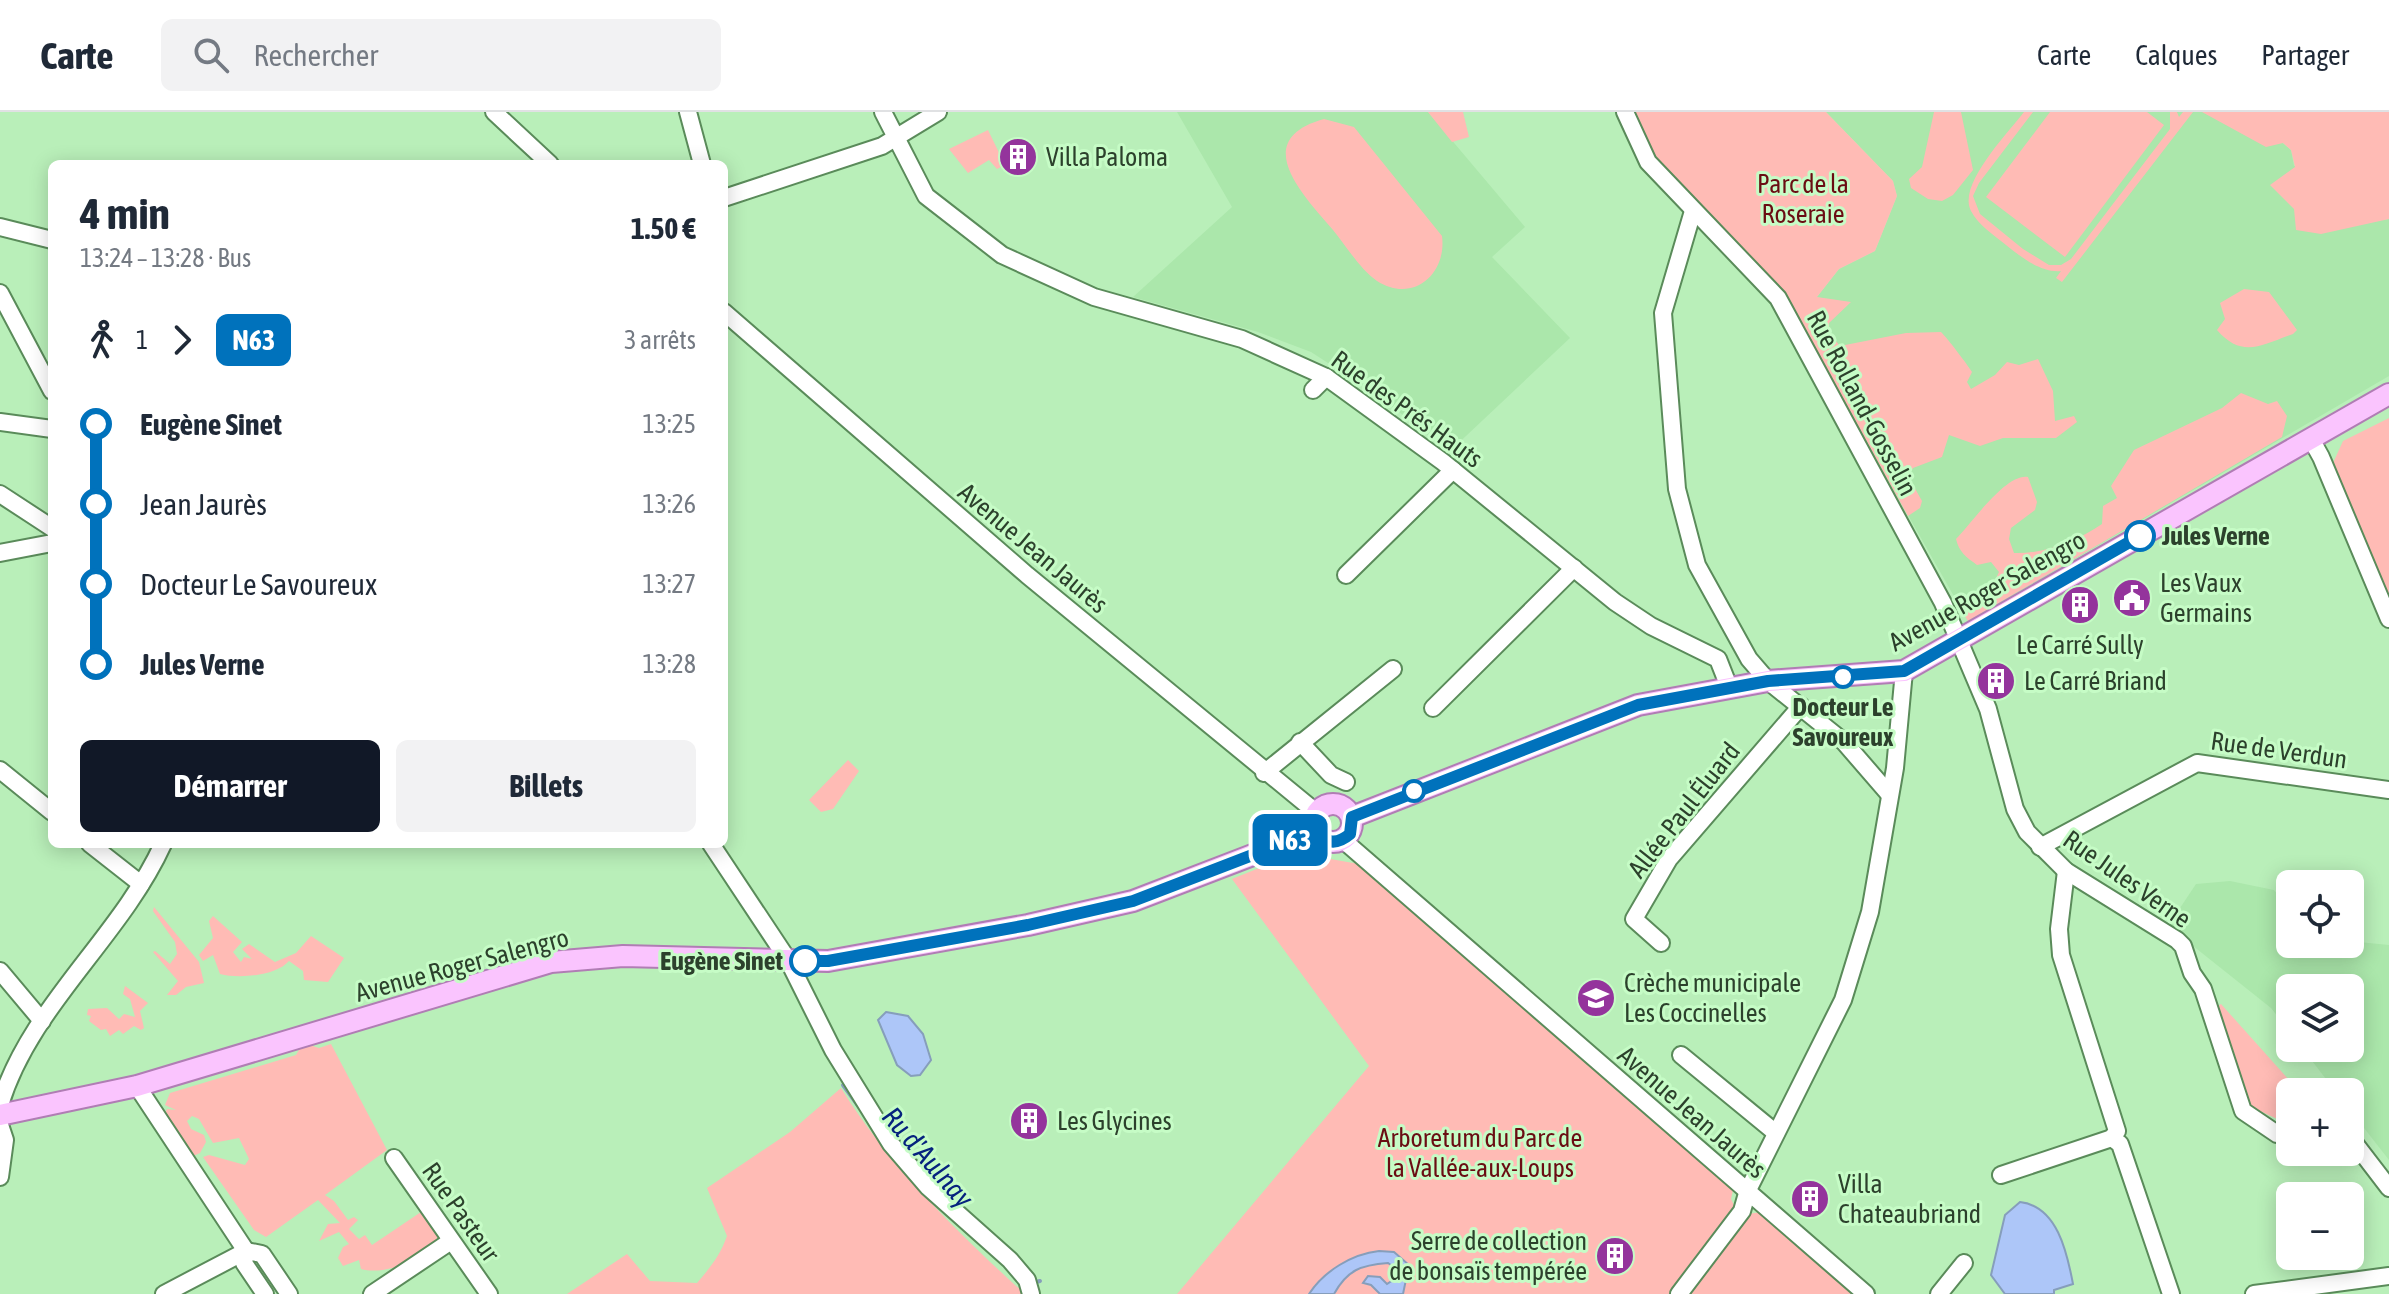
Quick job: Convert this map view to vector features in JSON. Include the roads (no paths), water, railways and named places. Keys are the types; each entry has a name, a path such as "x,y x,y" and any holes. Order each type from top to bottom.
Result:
{"main road":[{"name":"Avenue Roger Salengro","path":"1352,817 1638,705 1768,681 1904,671 2389,394"},
{"path":"1336,804 1348,810 1352,817 1350,834 1343,840 1327,841 1316,822 1322,807 1336,804"},
{"name":"Avenue Roger Salengro","path":"0,1115 137,1086 551,962 623,956 828,961 1028,925 1133,901 1316,822"}],"street":[{"path":"494,112 546,160"},
{"path":"688,112 701,160"},
{"name":"Rue des Prés Hauts","path":"883,112 926,196 1002,255 1094,297 1242,339 1326,377 1453,470 1651,626 1718,659 1729,687"},
{"path":"903,112 920,120"},
{"path":"728,197 895,140 920,120 938,112"},
{"name":"Rue Rolland-Gosselin","path":"1625,112 1648,162 1778,298 1943,603 1957,640"},
{"path":"1693,211 1663,313 1677,489 1697,565 1736,639 1768,681 1844,742 1889,794"},
{"path":"0,227 48,239"},
{"path":"0,293 48,383"},
{"name":"Avenue Jean Jaurès","path":"728,315 1012,563 1264,773 1316,822"},
{"path":"1313,390 1326,377"},
{"path":"0,422 48,428"},
{"path":"2311,439 2389,619"},
{"path":"1346,575 1453,470"},
{"path":"0,494 48,525"},
{"path":"0,553 48,544"},
{"path":"1433,708 1574,568"},
{"name":"Rue Jules Verne","path":"1957,640 1988,709 2015,809 2040,847 2066,871 2183,946 2203,989 2243,1111 2276,1133"},
{"path":"1264,773 1393,669"},
{"path":"1679,1294 1742,1211 1748,1190 1843,1000 1870,912 1904,671"},
{"name":"Allée Paul Éluard","path":"1661,943 1634,919 1669,859 1801,706"},
{"path":"1300,742 1331,775 1346,782"},
{"name":"Rue de Verdun","path":"2040,847 2197,763 2389,790"},
{"path":"0,770 48,809"},
{"name":"Avenue Jean Jaurès","path":"1343,840 1866,1294"},
{"path":"95,848 141,884"},
{"path":"0,1105 11,1070 42,1021 141,884 161,848"},
{"path":"714,848 788,960 833,1050 891,1144 928,1187 1010,1260 1027,1280 1031,1294"},
{"path":"2066,871 2059,929 2061,955 2116,1138 2171,1294"},
{"path":"0,971 42,1021"},
{"path":"1681,1055 1776,1133"},
{"path":"137,1086 246,1251 244,1263 265,1294"},
{"path":"0,1125 5,1140 0,1177"},
{"path":"2001,1175 2116,1138"},
{"path":"2364,1155 2389,1188"},
{"name":"Rue Pasteur","path":"394,1158 489,1294"},
{"path":"372,1294 451,1241"},
{"path":"164,1294 246,1251 262,1254 289,1294"},
{"path":"1939,1294 1964,1263"},
{"path":"2254,1294 2324,1289 2389,1276"}],"water":[{"path":"886,1012 908,1016 923,1034 931,1060 920,1075 911,1076 897,1065 878,1020"},
{"path":"2020,1202 2033,1205 2043,1212 2058,1232 2063,1245 2073,1284 2054,1290 2054,1294 2005,1294 1991,1275 2005,1215"},
{"path":"1379,1251 1394,1252 1409,1265 1403,1294 1380,1294 1371,1285 1363,1283 1368,1276 1380,1277 1387,1284 1396,1278 1395,1268 1388,1263 1356,1270 1344,1279 1334,1294 1309,1294 1322,1278 1340,1265"}],"waterway":[{"name":"Ru d'Aulnay","path":"843,1085 859,1107"},
{"name":"Ru d'Aulnay","path":"1036,1282 1040,1281"}],"place":[{"name":"Villa Paloma","path":"1018,157"},
{"name":"Jules Verne","path":"2140,536"},
{"name":"Les Vaux Germains","path":"2132,598"},
{"name":"Le Carré Sully","path":"2080,605"},
{"name":"Docteur Le Savoureux","path":"1843,677"},
{"name":"Le Carré Briand","path":"1996,681"},
{"name":"Eugène Sinet","path":"805,961"},
{"name":"Crèche municipale Les Coccinelles","path":"1596,998"},
{"name":"Les Glycines","path":"1029,1121"},
{"name":"Villa Chateaubriand","path":"1810,1199"},
{"name":"Serre de collection de bonsaïs tempérée","path":"1615,1256"}],"park label":[{"name":"Parc de la Roseraie","path":"1803,199"},
{"name":"Arboretum du Parc de la Vallée-aux-Loups","path":"1480,1153"}]}
